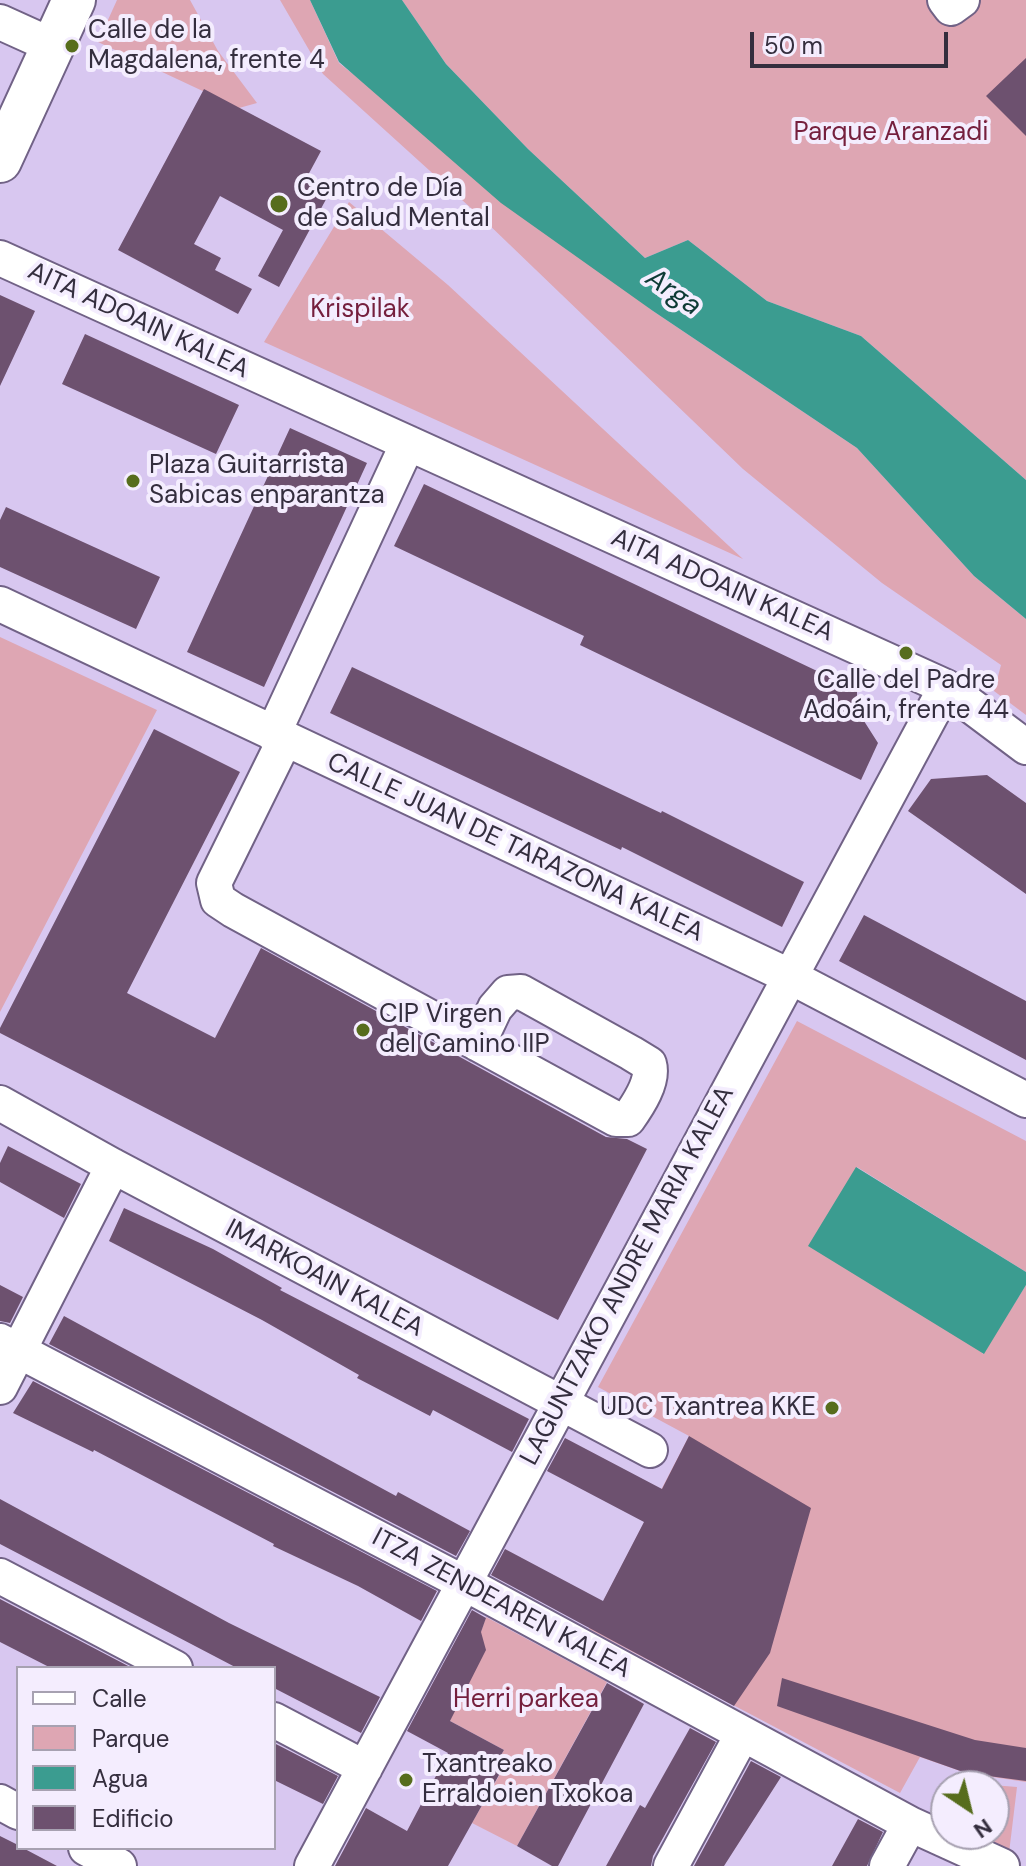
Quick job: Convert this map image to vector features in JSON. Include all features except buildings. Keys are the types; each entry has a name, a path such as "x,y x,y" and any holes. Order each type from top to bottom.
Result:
{"main road":[{"path":"0,161 74,0"}],"street":[{"path":"0,22 53,46"},
{"name":"AITA ADOAIN KALEA","path":"0,258 946,687 1026,747"},
{"path":"408,443 214,883 218,900 478,1044 616,1119 628,1119 638,1105 651,1072 649,1064 521,992 508,993 495,1008 478,1044"},
{"name":"CALLE JUAN DE TARAZONA KALEA","path":"0,604 789,976 1026,1100"},
{"name":"LAGUNTZAKO ANDRE MARIA KALEA","path":"323,1866 467,1585 789,976 946,687"},
{"name":"IMARKOAIN KALEA","path":"0,1103 559,1412 650,1450"},
{"path":"0,1387 9,1346 113,1166"},
{"name":"ITZA ZENDEAREN KALEA","path":"9,1346 467,1585 910,1824 1002,1866"},
{"path":"0,1576 171,1666"},
{"name":"LAGUNTZAKO ANDRE MARIA KALEA","path":"312,1866 467,1585"},
{"path":"276,1721 365,1768"},
{"path":"671,1866 742,1735"},
{"path":"887,1866 910,1824"},
{"path":"90,1850 119,1866"}],"green space":[{"path":"117,0 190,0 218,51 257,103 239,108 98,42"},
{"path":"280,0 310,0 339,63 653,311 857,448 974,576 1026,619 1026,715 994,691 1001,665 882,583 743,469 483,219 323,74"},
{"name":"Parque Aranzadi","path":"402,0 1026,0 1026,480 861,336 767,301 688,240 645,258 528,149 446,64"},
{"name":"Krispilak","path":"349,202 448,285 743,559 264,342"},
{"path":"0,637 157,710 0,1012"},
{"name":"UDC Txantrea KKE","path":"797,1021 1026,1141 1026,1272 857,1167 983,1354 1026,1285 1026,1782 1010,1780 1010,1770 957,1770 920,1757 900,1793 589,1629 689,1436 598,1387"},
{"name":"Herri parkea","path":"486,1617 607,1682 517,1846 472,1823 504,1767 497,1762 504,1750 450,1721"},
{"path":"1010,1786 1017,1787 1010,1845"}],"water":[{"name":"Arga","path":"310,0 402,0 446,64 528,149 645,258 688,240 767,301 861,336 1026,480 1026,619 974,576 857,448 653,311 501,203 339,62"},
{"path":"856,1167 1026,1272 1026,1285 984,1354 808,1246"}],"place":[{"name":"Calle de la Magdalena, frente 4","path":"72,46"},
{"name":"Centro de Día de Salud Mental","path":"279,204"},
{"name":"Plaza Guitarrista Sabicas enparantza","path":"133,481"},
{"name":"Calle del Padre Adoáin, frente 44","path":"906,653"},
{"name":"CIP Virgen del Camino IIP","path":"363,1030"},
{"name":"UDC Txantrea KKE","path":"832,1408"},
{"name":"Txantreako Erraldoien Txokoa","path":"406,1780"}]}
